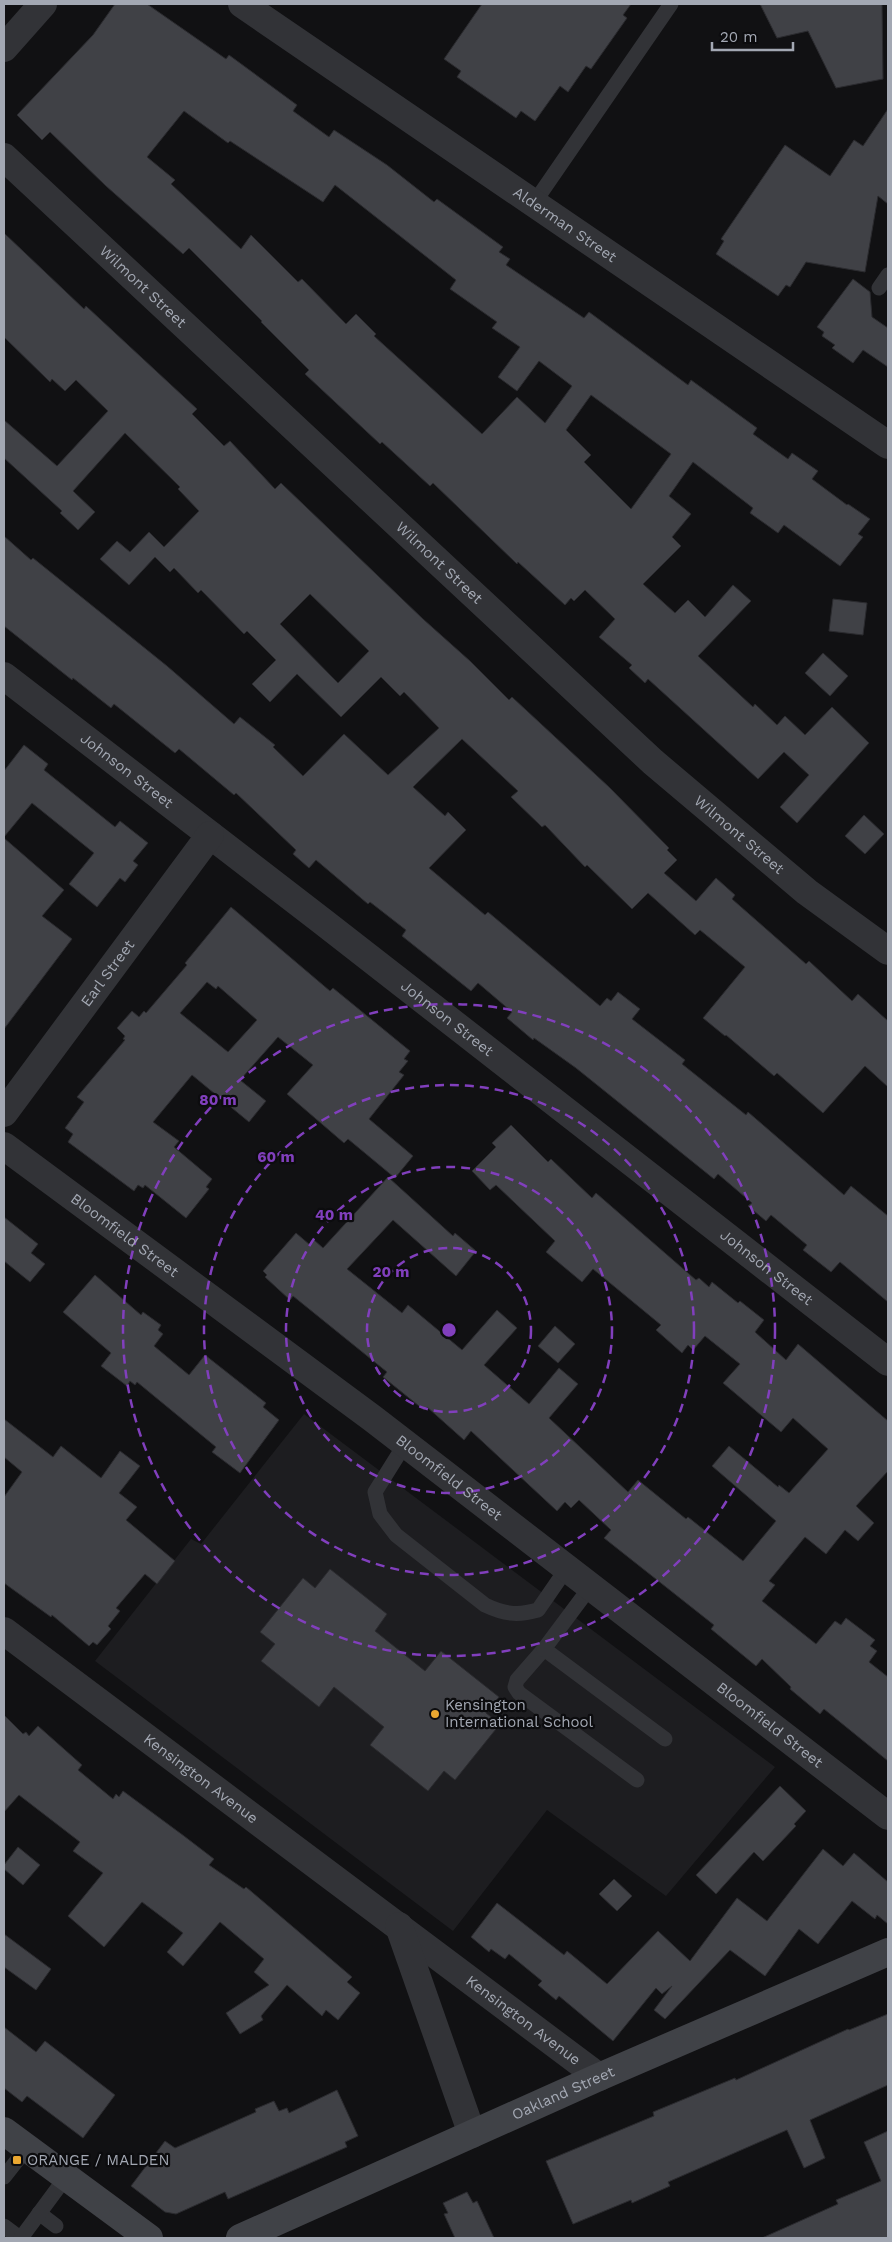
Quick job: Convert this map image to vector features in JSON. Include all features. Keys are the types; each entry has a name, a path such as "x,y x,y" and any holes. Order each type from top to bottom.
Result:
{"main road":[{"name":"Oakland Street","path":"240,2238 599,2077 888,1952"},
{"path":"4,2131 66,2177 137,2235"}],"street":[{"path":"4,48 43,4"},
{"name":"Alderman Street","path":"242,4 888,444"},
{"name":"Wilmont Street","path":"4,158 653,762 807,892 888,951"},
{"name":"Johnson Street","path":"4,676 888,1362"},
{"name":"Earl Street","path":"4,1113 210,835"},
{"name":"Bloomfield Street","path":"4,1146 405,1444 888,1816"},
{"name":"Kensington Avenue","path":"4,1630 599,2077"},
{"path":"399,1926 472,2134"}],"lane":[{"path":"534,203 671,4"},
{"path":"879,288 888,275"},
{"path":"405,1444 375,1492 380,1514 396,1534 485,1605 499,1612 513,1615 538,1610 567,1568"},
{"path":"591,1586 544,1649 517,1680 515,1687 519,1693 638,1780"},
{"path":"544,1649 665,1739"},
{"path":"4,2177 26,2149"},
{"path":"4,2226 20,2238 66,2177"},
{"path":"39,2213 56,2226"}],"shaded area":[{"name":"Kensington International School","path":"304,1414 775,1767 666,1896 547,1810 453,1931 95,1661 191,1539 201,1544"}],"building":[{"path":"115,4 147,4 226,59 229,55 297,105 293,111 329,137 334,130 387,165 434,202 437,199 503,247 499,252 510,259 506,265 584,318 589,312 688,385 691,380 757,428 753,434 788,459 792,453 818,471 812,479 847,505 870,519 858,534 863,537 840,566 784,525 778,533 750,513 753,508 693,462 669,496 691,514 672,537 681,546 643,584 675,613 688,600 705,617 733,585 751,601 698,656 753,707 755,704 777,725 785,716 805,735 832,707 869,743 797,823 780,807 809,775 784,752 758,779 648,679 645,683 629,668 632,665 599,637 615,619 585,590 574,601 571,598 565,605 518,562 517,564 433,483 430,486 382,442 380,444 305,374 309,370 189,248 183,254 106,186 50,132 42,140 17,115 93,35","holes":["184,111 228,143 230,141 323,202 335,185 456,280 450,289 497,322 492,328 520,347 498,377 517,391 539,361 572,386 545,423 517,397 482,434 374,336 376,334 356,314 346,324 302,279 298,282 251,235 241,249 171,184 175,180 147,157","591,395 671,454 631,509 584,462 591,455 566,430"]},
{"path":"482,4 631,4 623,15 627,18 591,69 586,66 568,92 560,86 535,121 521,111 516,118 457,77 461,71 444,59"},
{"path":"760,4 882,4 883,79 836,88 808,31 777,38"},
{"path":"888,109 888,204 878,196 865,272 806,262 790,287 786,285 778,296 716,254 724,241 721,239 785,145 830,176 854,140 863,146"},
{"path":"4,233 84,309 86,306 197,409 192,414 224,446 230,441 275,489 281,483 509,700 512,697 609,787 669,848 667,850 677,860 664,873 696,901 716,878 735,895 732,899 806,964 809,961 852,1001 858,994 888,1021 888,1087 865,1066 823,1113 777,1073 774,1076 703,1018 745,967 700,930 695,935 648,893 632,909 587,865 585,867 545,825 542,827 511,797 518,791 462,739 413,787 445,816 448,812 466,830 429,868 485,915 488,912 600,1006 607,998 611,1001 618,992 640,1009 632,1019 685,1060 682,1064 746,1115 748,1112 844,1195 851,1186 888,1216 888,1302 840,1262 831,1272 803,1250 807,1245 771,1215 766,1221 748,1206 752,1203 718,1174 714,1179 576,1068 534,1038 533,1040 507,1018 512,1012 478,983 471,991 402,936 406,930 370,902 368,904 316,860 309,868 293,854 296,850 236,793 234,795 179,749 175,753 114,704 111,708 73,678 72,680 4,626 4,536 31,560 33,558 167,666 234,724 240,717 275,745 273,747 303,776 344,734 388,775 439,728 404,692 400,696 381,677 341,717 297,674 270,702 252,684 276,660 247,631 244,634 201,590 198,593 174,568 170,572 155,557 129,585 100,559 117,541 130,552 149,532 164,547 199,511 178,489 180,487 125,433 73,491 95,512 78,530 60,513 62,511 4,458 4,420 57,466 108,411 76,380 65,391 52,379 50,382 4,337","holes":["310,594 369,651 338,683 280,624"]},
{"path":"853,279 870,292 872,317 888,328 888,367 863,350 853,363 832,348 835,345 822,336 824,332 817,327"},
{"path":"833,599 867,603 863,635 829,631"},
{"path":"823,653 848,676 830,696 805,673"},
{"path":"24,745 48,764 44,770 115,827 120,821 148,843 133,861 138,865 125,882 120,878 97,907 69,884 94,853 32,803 4,837 4,771"},
{"path":"864,815 884,834 865,854 845,836"},
{"path":"4,838 64,890 42,916 72,939 4,1029"},
{"path":"231,907 330,991 333,988 410,1051 404,1059 408,1061 399,1072 404,1075 369,1119 413,1156 395,1178 348,1139 344,1143 287,1094 313,1065 278,1037 240,1080 266,1101 249,1122 192,1075 153,1122 179,1141 174,1147 212,1179 206,1187 209,1189 186,1218 145,1185 143,1188 138,1185 134,1191 68,1142 73,1134 65,1128 84,1102 77,1097 125,1040 123,1039 125,1036 117,1028 132,1011 139,1017 144,1011 146,1013 187,965 185,963","holes":["207,982 216,989 218,986 257,1020 228,1052 180,1013"]},
{"path":"511,1125 548,1162 551,1159 592,1198 596,1193 696,1280 699,1278 709,1287 712,1282 738,1303 740,1301 764,1320 755,1332 786,1360 798,1344 888,1421 888,1471 856,1506 874,1523 858,1541 845,1530 826,1554 805,1537 769,1581 775,1585 762,1601 816,1644 835,1621 841,1625 846,1618 875,1640 870,1646 877,1651 869,1662 888,1677 888,1761 824,1709 820,1714 790,1689 791,1687 762,1659 756,1666 711,1629 714,1625 604,1538 611,1530 579,1500 571,1508 565,1502 557,1511 471,1431 464,1440 427,1407 424,1410 383,1377 387,1372 293,1296 290,1300 265,1277 267,1275 263,1271 296,1233 310,1245 314,1240 323,1248 388,1177 453,1236 455,1233 476,1251 456,1276 393,1220 347,1269 402,1313 408,1305 462,1350 497,1310 517,1328 484,1365 529,1404 559,1368 578,1384 549,1418 628,1492 638,1480 686,1519 688,1517 743,1561 776,1521 712,1466 729,1446 778,1487 779,1485 789,1493 828,1449 793,1418 781,1432 723,1383 740,1364 705,1336 693,1350 688,1345 682,1353 656,1330 661,1325 593,1269 582,1282 546,1252 555,1241 496,1185 490,1190 472,1171 496,1147 492,1143"},
{"path":"4,1217 38,1244 31,1253 45,1264 30,1282 4,1261"},
{"path":"95,1275 141,1315 143,1312 161,1325 158,1330 163,1334 154,1346 189,1375 205,1355 266,1403 263,1407 279,1420 240,1473 212,1452 216,1447 137,1382 135,1385 130,1381 127,1386 101,1366 111,1353 63,1312"},
{"path":"555,1326 575,1344 558,1363 538,1346"},
{"path":"4,1419 53,1457 61,1446 101,1478 120,1451 140,1466 119,1493 137,1507 126,1520 175,1561 157,1584 145,1574 116,1608 120,1611 108,1626 111,1629 97,1645 93,1642 89,1646 52,1615 51,1617 4,1583 4,1497 22,1472 4,1457"},
{"path":"330,1569 387,1614 375,1631 425,1671 441,1651 499,1697 486,1713 500,1724 455,1780 444,1771 428,1791 370,1745 384,1727 334,1687 319,1707 261,1661 275,1644 260,1632 303,1578 315,1588"},
{"path":"4,1715 23,1734 26,1732 29,1736 38,1726 82,1765 78,1770 113,1799 116,1794 119,1797 123,1791 184,1836 214,1859 209,1865 244,1889 246,1887 352,1977 347,1982 360,1993 338,2020 326,2010 322,2016 287,1985 261,2016 263,2020 240,2034 226,2013 269,1985 254,1972 264,1959 220,1922 183,1966 167,1952 183,1933 142,1902 104,1947 68,1916 103,1873 73,1851 80,1842 19,1795 4,1812"},
{"path":"780,1786 806,1811 794,1824 796,1826 763,1861 754,1852 716,1894 696,1875"},
{"path":"18,1847 40,1865 23,1885 4,1869 4,1865"},
{"path":"823,1849 843,1866 854,1853 888,1882 888,1924 877,1915 875,1919 852,1901 818,1944 799,1929 765,1976 730,1950 665,2019 654,2010 672,1986 662,1994 656,1988 613,2041 559,1996 556,2000 538,1985 542,1981 509,1954 505,1959 491,1949 489,1952 471,1937 497,1903 564,1955 567,1951 607,1984 658,1931 690,1961 737,1898 767,1921"},
{"path":"614,1879 632,1896 617,1911 599,1894"},
{"path":"4,1934 51,1969 36,1990 4,1967"},
{"path":"888,2014 888,2085 810,2120 825,2158 804,2168 787,2130 668,2182 670,2186 632,2203 631,2200 573,2224 546,2161 654,2116 653,2112 735,2078 736,2080 848,2029"},
{"path":"4,2027 36,2052 45,2041 115,2095 83,2138 27,2096 22,2102 4,2088"},
{"path":"337,2090 358,2136 345,2142 347,2147 228,2199 225,2192 176,2214 165,2212 131,2186 165,2141 175,2148 256,2112 255,2109 274,2101 279,2111 287,2108 289,2113"},
{"path":"888,2131 888,2238 762,2238 838,2204 836,2200 881,2181 864,2142"},
{"path":"467,2192 473,2203 477,2201 494,2238 455,2238 444,2214 448,2213 443,2203"}],"place":[{"name":"Kensington International School","path":"435,1714"},
{"name":"ORANGE / MALDEN","path":"17,2160"}]}
